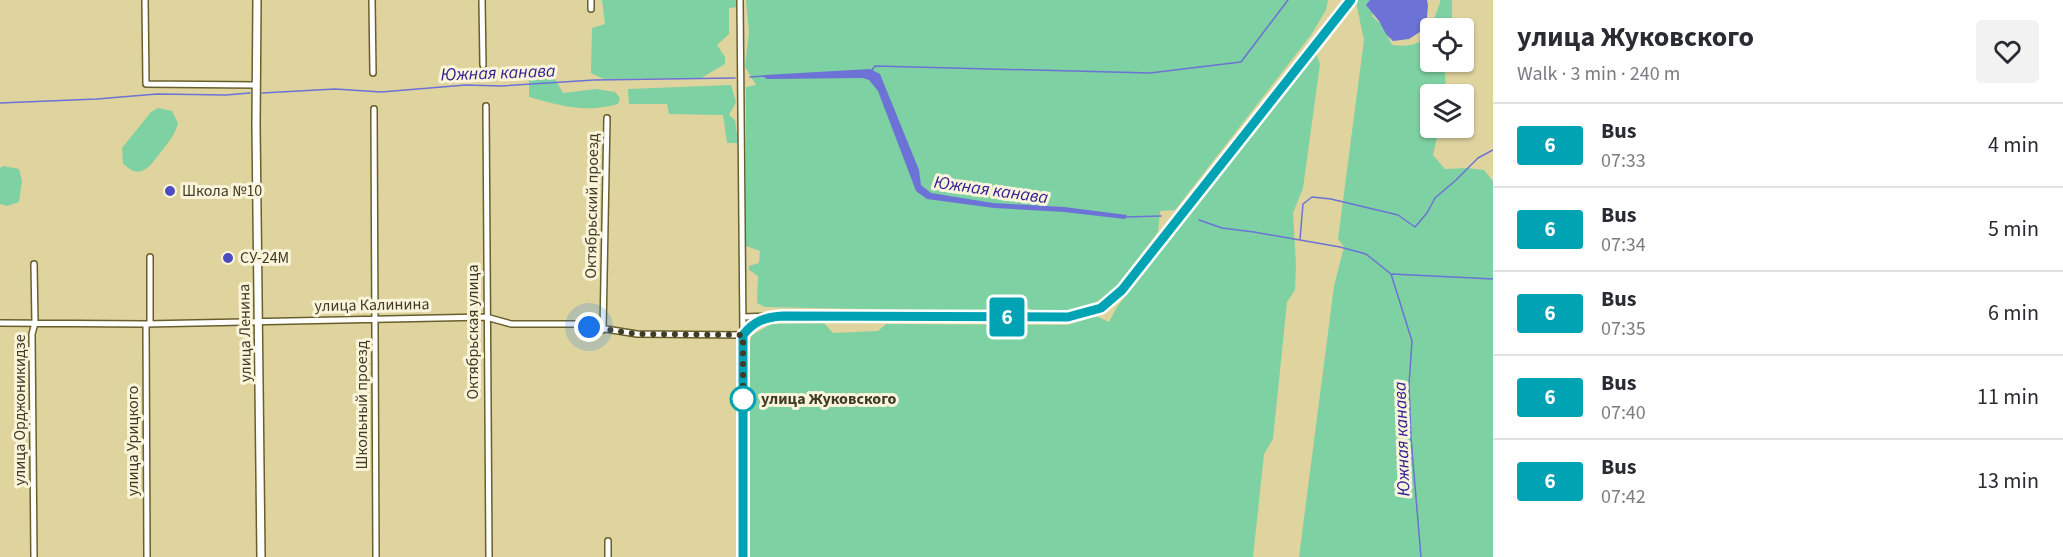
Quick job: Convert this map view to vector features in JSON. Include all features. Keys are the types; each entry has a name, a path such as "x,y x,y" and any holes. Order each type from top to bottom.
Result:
{"street":[{"path":"145,0 146,84 257,85"},
{"name":"улица Ленина","path":"257,0 256,125 261,557"},
{"path":"372,0 373,73"},
{"path":"482,0 483,65"},
{"path":"591,0 591,9"},
{"path":"740,0 743,557"},
{"path":"743,317 1068,317 1101,308 1122,290 1351,0"},
{"name":"Октябрьская улица","path":"486,106 489,557"},
{"name":"Школьный проезд","path":"374,109 376,557"},
{"name":"Октябрьский проезд","path":"603,330 607,118"},
{"name":"улица Урицкого","path":"147,557 150,257"},
{"name":"улица Орджоникидзе","path":"33,264 34,557"},
{"path":"743,335 752,325 768,316"},
{"name":"улица Калинина","path":"0,323 148,324 486,317 511,324 575,324 637,334 743,335"},
{"path":"608,541 608,557"}],"green space":[{"path":"602,0 739,0 739,7 729,8 729,34 717,45 725,57 725,64 701,78 604,79 591,73 592,28 605,24"},
{"path":"746,0 1328,0 1326,10 1311,35 1175,210 1160,211 1158,232 1117,286 1096,304 1073,310 1035,311 1020,305 1010,312 765,307 757,303 758,276 749,270 749,266 759,263 760,251 746,246 746,87 756,85 745,67 749,32"},
{"path":"1358,0 1379,0 1372,16 1383,26 1392,45 1404,46 1420,41 1420,72 1445,72 1446,84 1420,84 1420,138 1437,138 1433,155 1445,169 1484,170 1493,181 1493,557 1299,557 1334,286 1344,247 1338,239 1364,40 1356,2"},
{"path":"1440,0 1452,0 1452,18 1434,18"},
{"path":"1316,53 1320,64 1303,188 1293,213 1295,290 1287,302 1273,439 1264,454 1253,557 747,557 748,351 751,336 771,324 824,323 833,333 878,331 886,324 1067,325 1096,316 1109,322 1117,307"},
{"path":"554,77 563,93 596,89 615,92 620,98 618,104 584,108 563,106 529,97 529,79"},
{"path":"731,85 736,102 729,115 735,120 738,143 727,143 723,115 669,114 667,104 629,104 628,89"},
{"path":"158,108 172,111 178,123 177,127 171,139 149,167 140,172 129,169 123,163 122,148 151,112"},
{"path":"3,166 19,169 22,181 19,202 7,206 0,204 0,168"}],"shaded area":[{"path":"1370,0 1427,0 1427,18 1420,18 1420,32 1409,39 1393,41 1366,5"},
{"path":"870,69 880,74 919,170 921,185 931,193 993,203 1064,207 1127,215 1125,219 1064,212 994,208 927,199 916,191 878,91 869,80 863,78 767,79 762,76"}],"waterway":[{"path":"872,70 875,66 1150,73 1241,62 1288,0"},
{"name":"Южная канава","path":"750,77 764,76"},
{"name":"Южная канава","path":"262,93 335,89 381,92 466,85 501,86 594,80 735,78"},
{"name":"Южная канава","path":"0,103 157,94 250,93"},
{"path":"1300,239 1303,204 1312,197 1331,199 1398,215 1415,227 1427,213 1435,198 1478,158 1493,150"},
{"name":"Южная канава","path":"1126,217 1161,216"},
{"name":"Южная канава","path":"1199,220 1222,228 1340,247 1366,254 1391,274 1412,341 1409,385 1411,438 1421,557"},
{"path":"1392,274 1493,279"}],"bus line":[{"name":"6","path":"743,557 743,335 752,325 768,316 1068,317 1101,308 1122,290 1351,0"}],"place":[{"name":"Школа №10","path":"170,191"},
{"name":"СУ-24М","path":"228,258"},
{"name":"улица Жуковского","path":"743,399"}],"route":[{"path":"589,327 637,334 743,335 743,399"}]}
